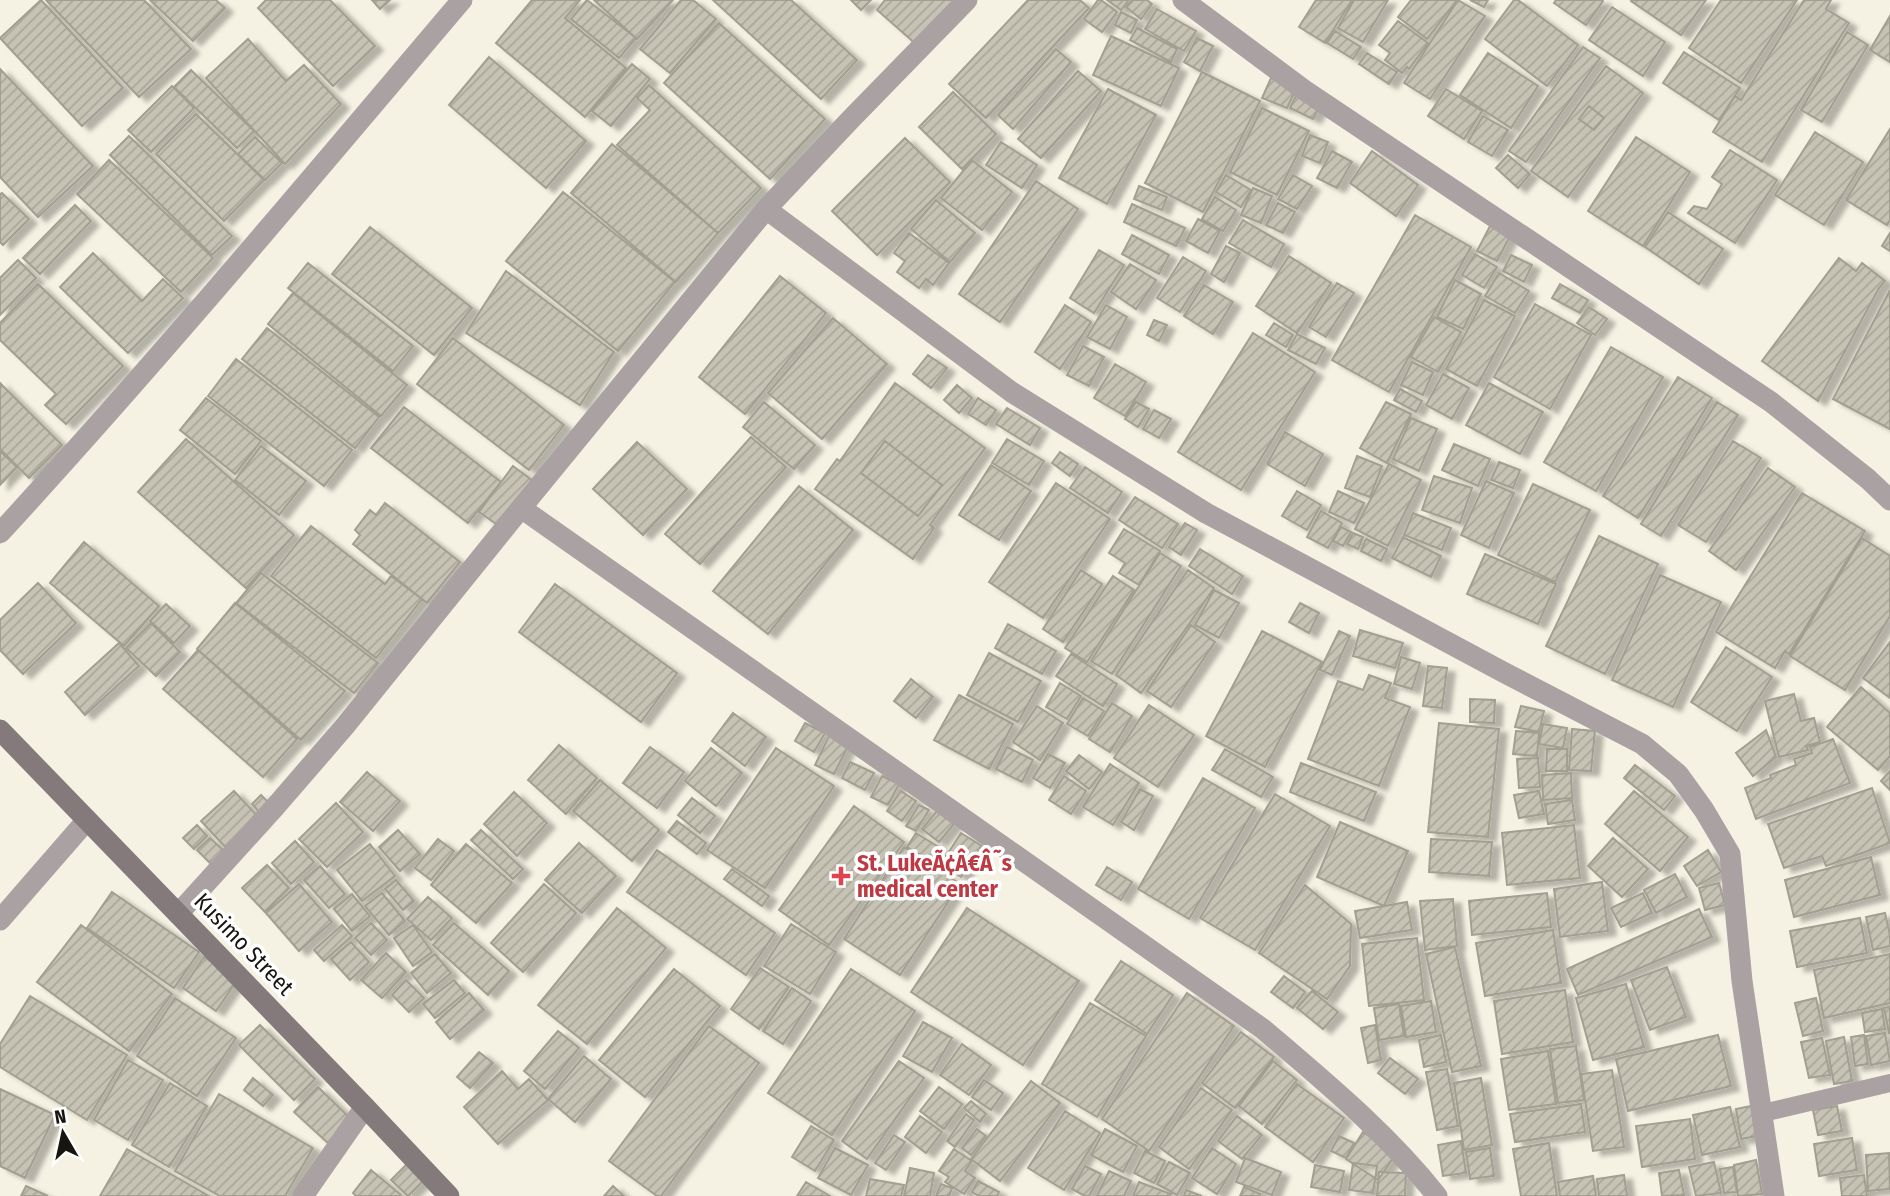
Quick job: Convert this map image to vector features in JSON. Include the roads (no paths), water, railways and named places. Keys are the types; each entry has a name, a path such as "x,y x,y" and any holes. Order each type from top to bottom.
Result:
{"street":[{"path":"0,533 84,442 462,0"},
{"path":"178,914 345,726 766,209 967,0"},
{"path":"1183,0 1304,90 1771,402 1868,479 1890,500"},
{"path":"766,209 1013,393 1206,513 1642,744 1678,774 1704,810 1730,854 1742,981 1774,1196"},
{"path":"521,508 1263,1029 1384,1136 1437,1196"},
{"name":"Kusimo Street","path":"0,730 449,1196"},
{"path":"0,920 86,820"},
{"path":"303,1196 365,1107"}],"lane":[{"path":"1763,1113 1890,1083"}],"place":[{"name":"St. LukeÃ¢Â€Â˜s medical center","path":"841,876"}]}
